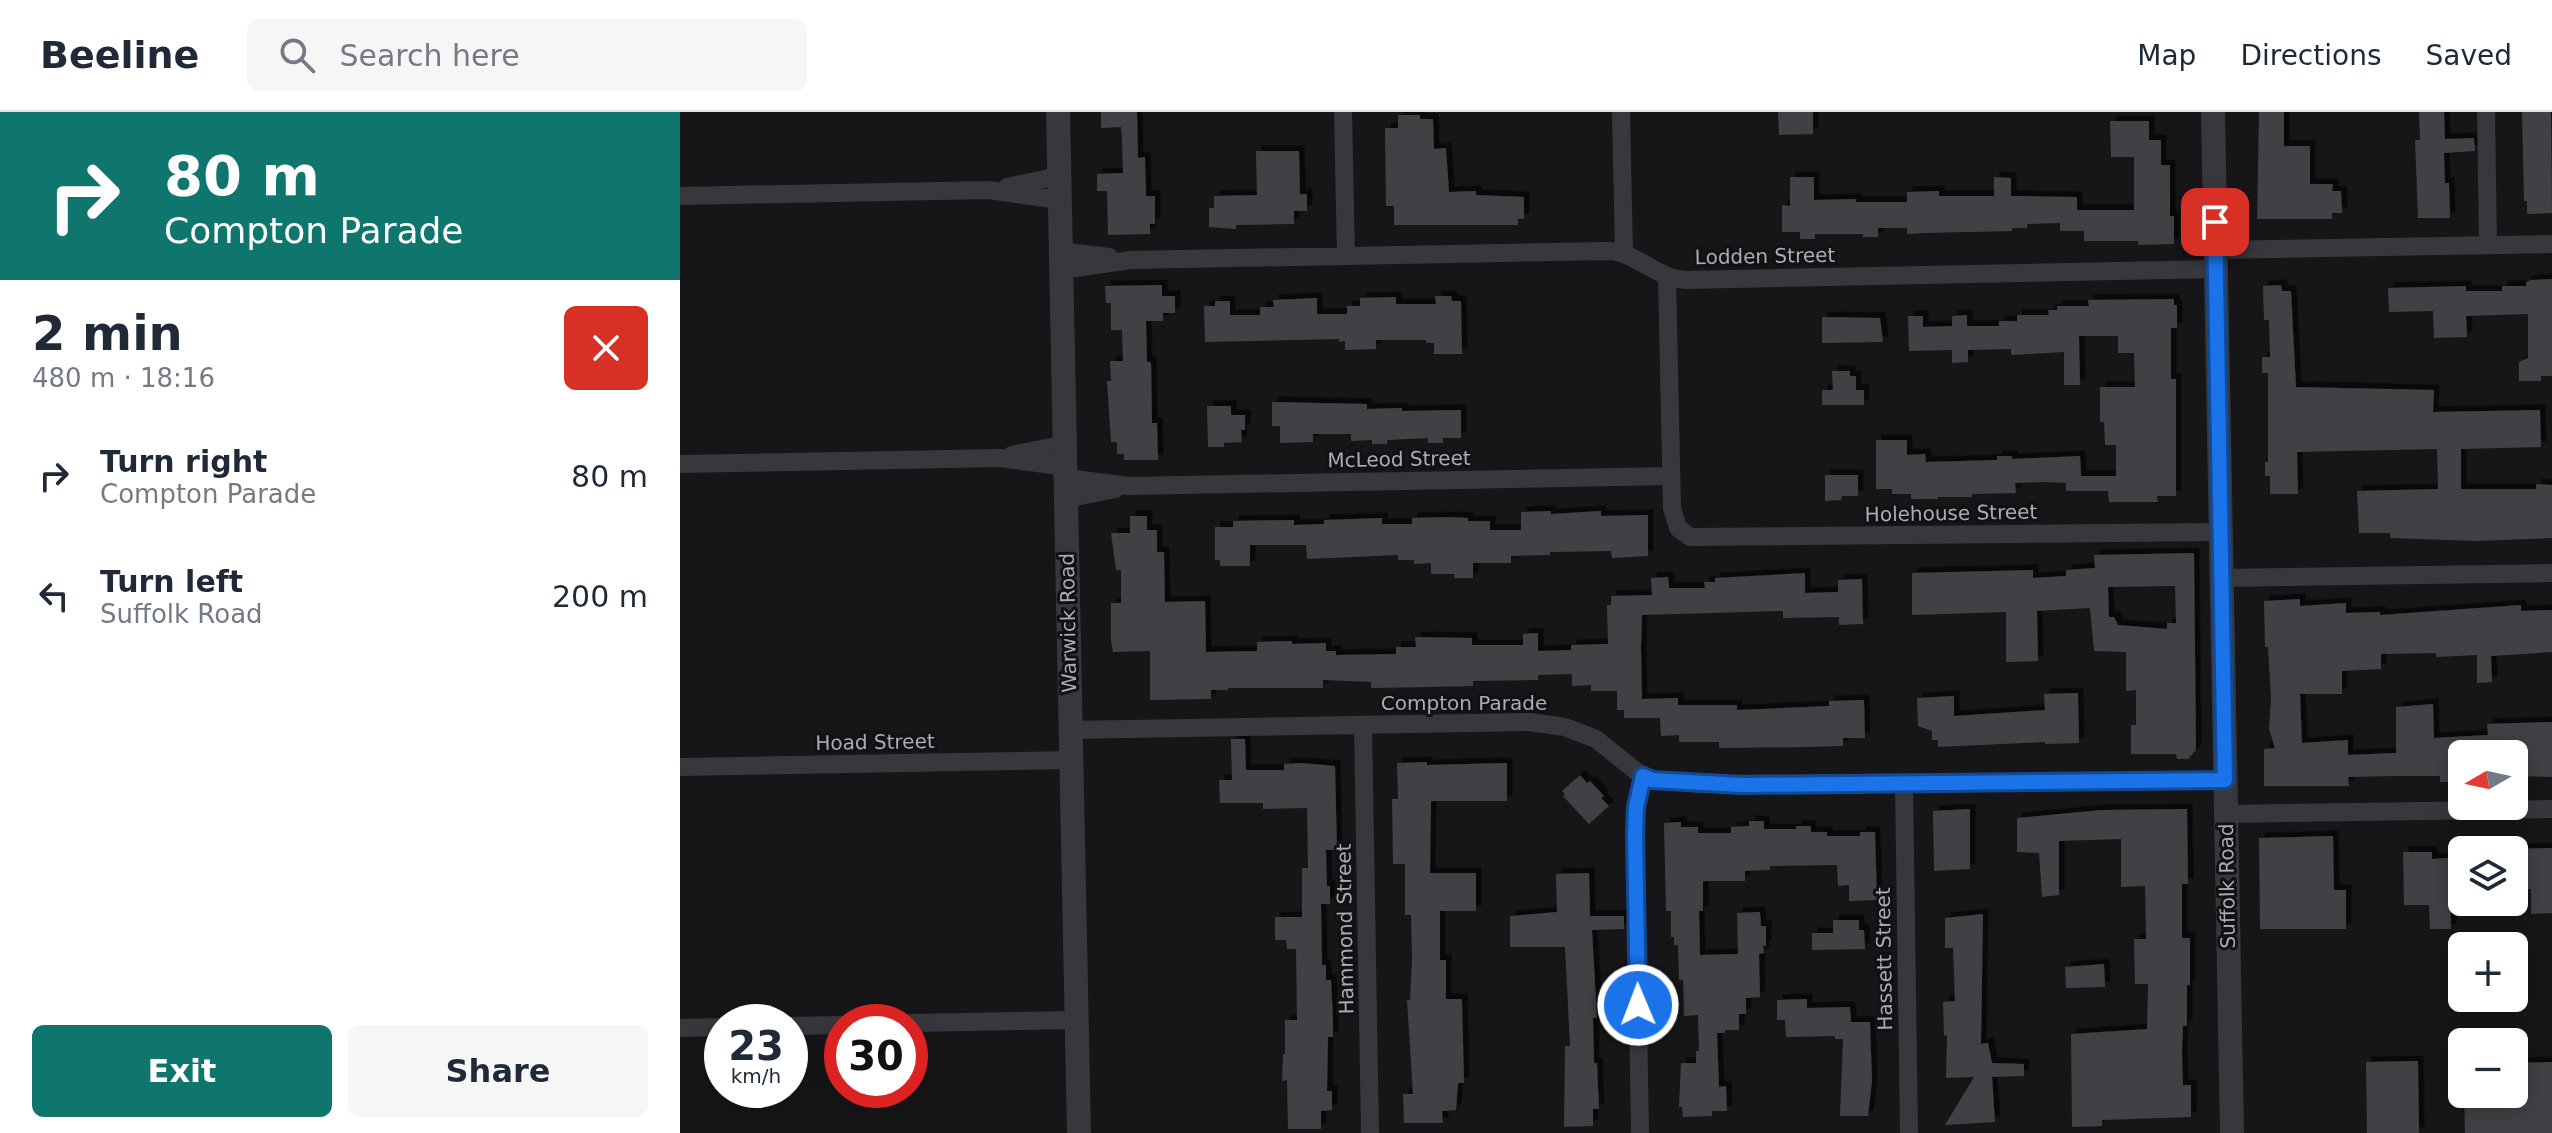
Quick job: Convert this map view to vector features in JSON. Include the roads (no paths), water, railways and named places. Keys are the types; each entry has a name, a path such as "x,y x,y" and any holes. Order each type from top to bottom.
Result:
{"street":[{"name":"Warwick Road","path":"1058,112 1079,1133"},
{"path":"1343,112 1346,256"},
{"path":"1621,112 1624,253"},
{"name":"Suffolk Road","path":"2213,112 2232,1133"},
{"path":"2486,112 2488,245"},
{"path":"680,196 1060,188"},
{"name":"Lodden Street","path":"1061,260 1624,253 1667,277 1687,280 2552,244"},
{"path":"1667,277 1670,476"},
{"name":"McLeod Street","path":"680,464 1001,458 1129,486 1670,476"},
{"name":"Holehouse Street","path":"1670,476 1673,516 1683,533 1697,539 2221,532"},
{"path":"2221,578 2552,573"},
{"name":"Compton Parade","path":"1070,730 1510,721 1565,727 1596,739 1652,780 1721,785 2225,780"},
{"name":"Hammond Street","path":"1363,725 1370,1133"},
{"name":"Hoad Street","path":"680,767 1072,760"},
{"path":"1640,1133 1635,833 1636,807 1643,776"},
{"name":"Hassett Street","path":"1904,784 1909,1133"},
{"path":"2225,814 2552,809"},
{"path":"928,1023 1077,1020"},
{"path":"680,1028 704,1027"}]}
